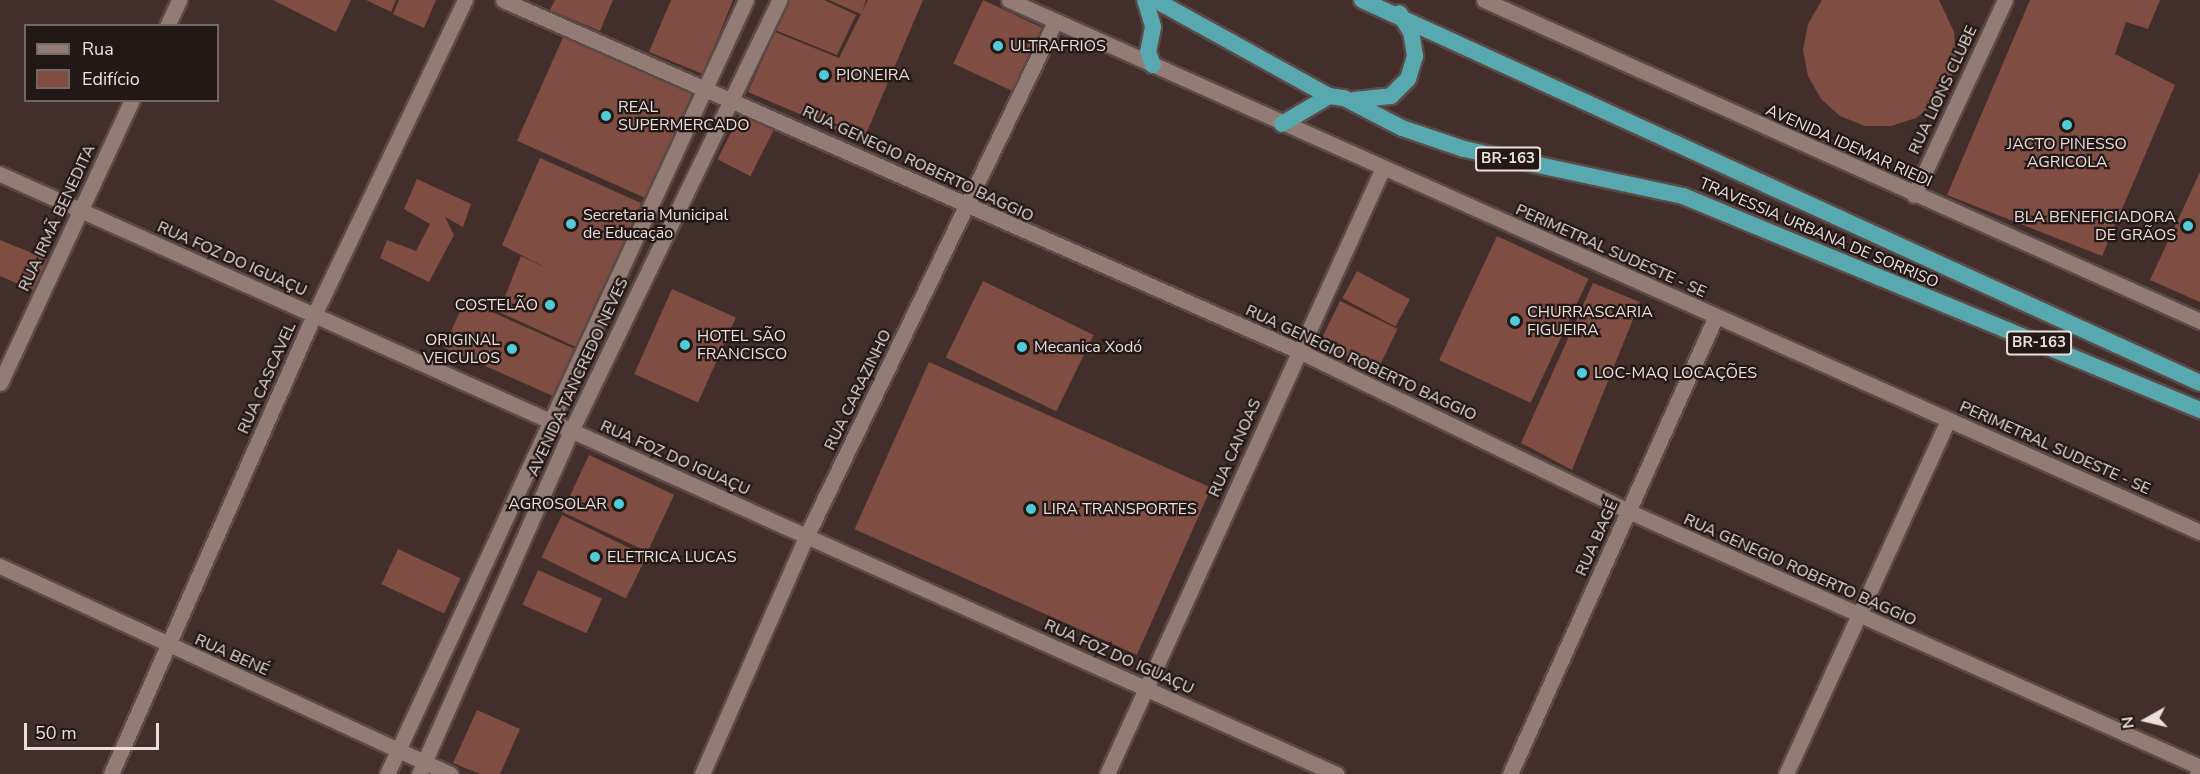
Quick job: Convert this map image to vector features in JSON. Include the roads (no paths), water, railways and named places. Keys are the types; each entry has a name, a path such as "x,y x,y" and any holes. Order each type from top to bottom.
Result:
{"highway":[{"path":"1144,0 1153,27 1148,52 1154,66"},
{"name":"TRAVESSIA URBANA DE SORRISO","path":"1155,0 1337,97 1402,128 1464,148 1683,196 2200,410"},
{"name":"TRAVESSIA URBANA DE SORRISO","path":"1362,0 1399,13 1698,158 2200,383"},
{"path":"1282,124 1337,97 1368,102 1390,96 1407,79 1415,56 1411,32 1399,13"}],"street":[{"path":"168,24 179,0"},
{"name":"RUA CASCAVEL","path":"111,774 315,315 465,0"},
{"name":"RUA GENEGIO ROBERTO BAGGIO","path":"503,0 734,98 965,207 1299,351 1628,511 1857,617 2200,768"},
{"name":"AVENIDA TANCREDO NEVES","path":"387,774 547,421 709,88 746,0"},
{"name":"AVENIDA TANCREDO NEVES","path":"421,768 571,431 734,98 778,0"},
{"name":"PERIMETRAL SUDESTE - SE","path":"1009,0 1054,24 1154,66 1382,170 2200,532"},
{"name":"AVENIDA IDEMAR RIEDI","path":"1484,0 1914,195 2200,321"},
{"name":"RUA LIONS CLUBE","path":"1914,195 2005,0"},
{"name":"RUA CARAZINHO","path":"702,774 806,537 1054,24"},
{"name":"RUA IRMÃ BENEDITA","path":"0,383 131,102"},
{"name":"RUA CANOAS","path":"1107,774 1382,170"},
{"name":"RUA FOZ DO IGUAÇU","path":"0,174 1336,774"},
{"name":"RUA BAGÉ","path":"1510,774 1716,316"},
{"path":"1786,774 1948,420"},
{"name":"RUA BENÉ","path":"0,566 169,647 398,749 421,768 450,774"},
{"path":"2198,774 2200,768"}],"place":[{"name":"ULTRAFRIOS","path":"998,46"},
{"name":"PIONEIRA","path":"824,75"},
{"name":"REAL SUPERMERCADO","path":"606,116"},
{"name":"JACTO PINESSO AGRICOLA","path":"2067,125"},
{"name":"Secretaria Municipal de Educação","path":"571,224"},
{"name":"BLA BENEFICIADORA DE GRÃOS","path":"2188,226"},
{"name":"COSTELÃO","path":"550,305"},
{"name":"CHURRASCARIA FIGUEIRA","path":"1515,321"},
{"name":"HOTEL SÃO FRANCISCO","path":"685,345"},
{"name":"Mecanica Xodó","path":"1022,347"},
{"name":"ORIGINAL VEICULOS","path":"512,349"},
{"name":"LOC-MAQ LOCAÇÕES","path":"1582,373"},
{"name":"AGROSOLAR","path":"619,504"},
{"name":"LIRA TRANSPORTES","path":"1031,509"},
{"name":"ELETRICA LUCAS","path":"595,557"}]}
